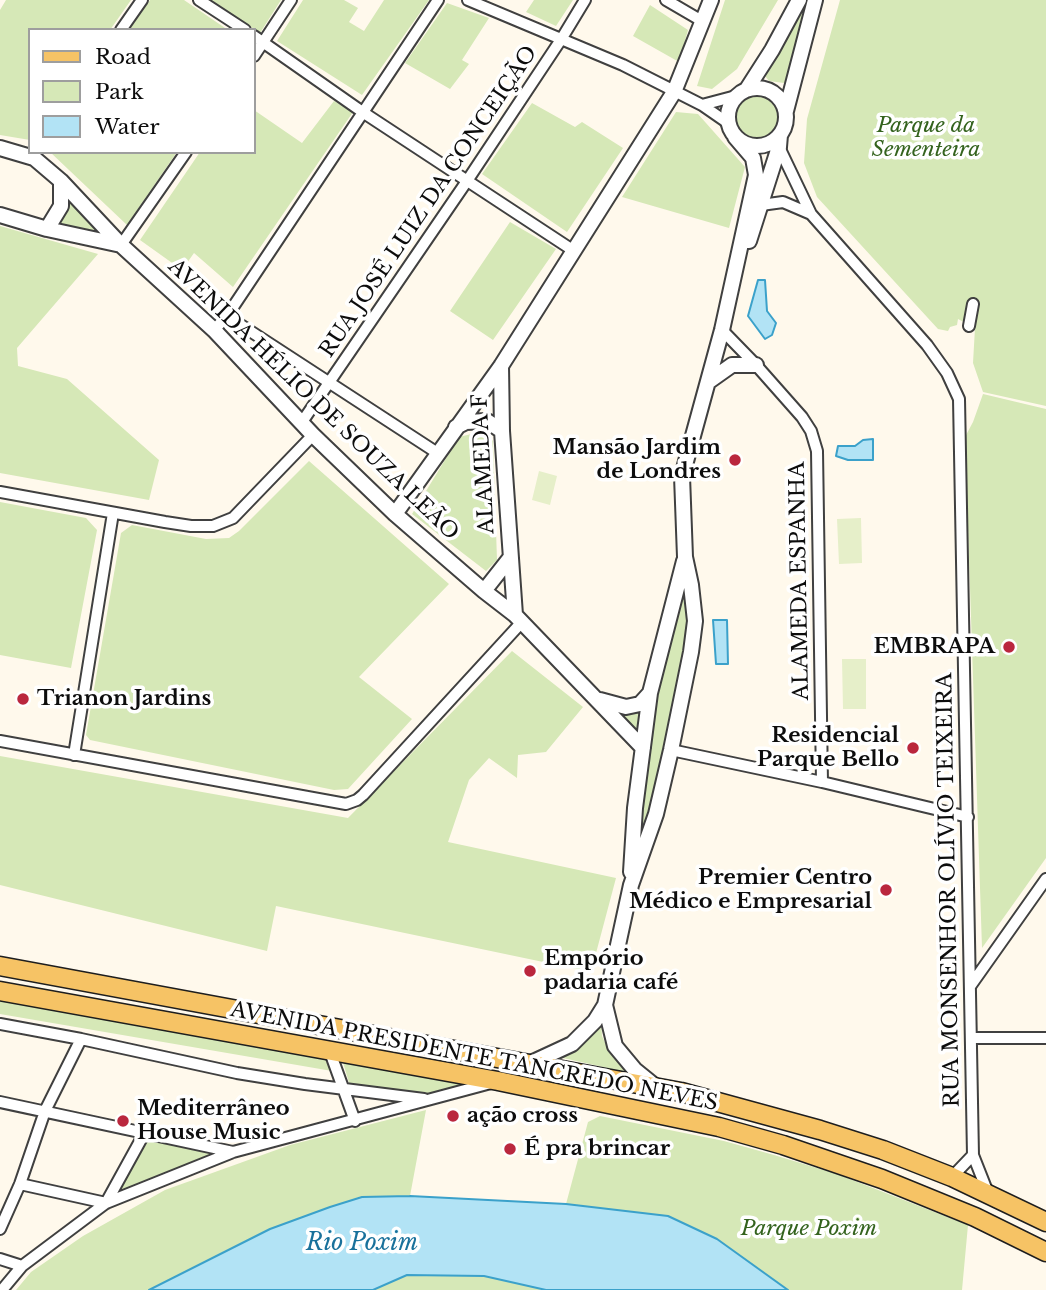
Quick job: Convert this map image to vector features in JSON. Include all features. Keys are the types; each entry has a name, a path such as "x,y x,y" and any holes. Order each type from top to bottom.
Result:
{"main road":[{"name":"AVENIDA PRESIDENTE TANCREDO NEVES","path":"0,966 658,1088 811,1127 883,1150 953,1177 1046,1222"},
{"name":"AVENIDA PRESIDENTE TANCREDO NEVES","path":"0,991 498,1081 706,1124 783,1145 883,1179 975,1217 1046,1252"},
{"path":"783,1145 783,1130 786,1124 811,1127"}],"street":[{"path":"122,28 142,0"},
{"path":"199,0 242,28"},
{"path":"291,0 259,39 364,113 574,251"},
{"path":"214,330 227,316 438,0"},
{"path":"468,0 562,38 702,105 728,123"},
{"name":"RUA JOSÉ LUIZ DA CONCEIÇÃO","path":"302,422 467,181 562,38 584,0"},
{"path":"666,0 702,21"},
{"path":"396,514 501,366 674,92 711,0"},
{"path":"531,1063 572,1044 595,1021 605,1005 631,885 656,814 691,652 695,621 685,556 682,476 722,330 756,175 753,158 736,137 728,123 727,113 772,50 799,0"},
{"path":"729,298 784,128 815,0"},
{"path":"702,105 756,87 776,94 786,111"},
{"path":"736,137 753,146 779,141"},
{"name":"RUA MONSENHOR OLÍVIO TEIXEIRA","path":"779,141 811,214 927,345 947,373 959,398 973,1155 988,1193"},
{"name":"AVENIDA HÉLIO DE SOUZA LEÃO","path":"0,148 28,154"},
{"path":"0,215 47,229 121,245 185,154"},
{"name":"AVENIDA HÉLIO DE SOUZA LEÃO","path":"35,155 121,245 214,330 313,435 396,514 518,619 643,748"},
{"path":"47,229 61,206 61,181"},
{"name":"RUA MONSENHOR OLÍVIO TEIXEIRA","path":"761,205 783,202 811,214"},
{"path":"969,326 973,304"},
{"path":"227,316 439,454"},
{"name":"ALAMEDA ESPANHA","path":"722,330 802,417 811,432 817,451 822,782"},
{"path":"708,382 732,365 756,365"},
{"name":"ALAMEDA F","path":"501,366 510,558 518,619"},
{"path":"456,427 466,422 487,421 502,431"},
{"path":"0,492 191,526 214,526 233,517 313,435"},
{"path":"74,755 113,513"},
{"path":"631,885 635,808 650,693 685,556"},
{"name":"ALAMEDA F","path":"484,591 510,558"},
{"path":"0,741 338,804 351,803 372,785 518,619"},
{"path":"665,640 691,652"},
{"path":"598,700 626,707 640,704 650,693"},
{"path":"671,750 968,817"},
{"path":"635,808 656,814"},
{"path":"971,985 1046,880"},
{"path":"605,1005 614,1046 635,1070 658,1088"},
{"path":"0,1024 237,1073 429,1100"},
{"path":"971,1038 1046,1038"},
{"path":"0,1228 20,1184 45,1111 81,1039"},
{"path":"330,1052 355,1121"},
{"path":"2,1290 22,1266 106,1203 233,1152 498,1081"},
{"path":"0,1102 233,1152"},
{"path":"106,1203 144,1133"},
{"path":"953,1177 973,1155"},
{"path":"20,1184 106,1203"},
{"path":"0,1259 22,1266"}],"green space":[{"path":"6,0 131,0 111,28 28,28 28,140 0,135 0,10"},
{"path":"150,0 184,0 225,28 130,28"},
{"path":"211,0 281,0 260,33"},
{"path":"303,0 344,0 358,8 349,22 364,31 384,0 429,0 362,95 277,41"},
{"path":"534,0 573,0 556,26 526,12"},
{"path":"725,0 778,0 737,69 712,89 697,86"},
{"path":"806,0 811,0 789,77 784,83 769,81 764,69"},
{"name":"Parque da Sementeira","path":"840,0 1046,0 1046,406 983,392 973,363 975,328 958,319 957,325 950,327 948,331 938,329 817,197 804,163 807,119"},
{"path":"447,3 489,18 462,60 469,64 450,89 405,63"},
{"path":"650,5 688,30 679,62 633,36"},
{"path":"756,90 773,97 780,114 773,131 756,138 739,131 732,114 739,97"},
{"path":"334,101 353,112 233,287 194,253 182,270 140,240 199,154 256,154 256,111 302,143"},
{"path":"532,103 575,127 582,122 623,148 567,232 482,174"},
{"path":"676,112 698,114 745,167 729,228 622,197"},
{"path":"52,154 176,154 127,225"},
{"path":"67,192 106,241 55,227 61,222 68,205"},
{"path":"510,222 556,249 493,340 450,311"},
{"path":"0,226 98,254 17,348 18,366 67,379 159,460 149,500 0,473"},
{"name":"EMBRAPA","path":"983,394 1046,409 1046,858 982,948 965,437"},
{"path":"484,431 493,441 497,560 486,571 412,514 459,437"},
{"path":"309,461 449,584 359,677 412,719 348,789 334,790 90,740 86,735 121,533 132,525 206,539 229,538"},
{"path":"539,471 557,476 550,505 532,500"},
{"path":"0,502 86,518 97,530 71,668 0,655"},
{"path":"861,518 862,563 839,564 837,519"},
{"path":"685,557 694,636 631,885 643,748 612,705 640,704"},
{"path":"512,651 583,707 546,752 518,755 517,778 489,758 469,780 448,842 616,878 591,972 276,906 267,951 0,885 0,756 348,818"},
{"path":"842,659 866,659 866,709 843,709"},
{"path":"0,999 324,1058 332,1071 0,1014"},
{"path":"601,1020 602,1036 608,1049 630,1073 554,1056"},
{"path":"342,1059 468,1084 431,1094 350,1086"},
{"path":"426,1110 410,1196 362,1197 270,1229 149,1290 16,1290 31,1272 83,1236 165,1190 290,1145"},
{"name":"Parque Poxim","path":"600,1116 724,1141 774,1155 837,1174 968,1225 962,1290 788,1290 717,1239 668,1216 566,1204 588,1122"},
{"path":"147,1137 230,1147 118,1192"},
{"path":"407,1275 484,1276 546,1290 373,1290"}],"water":[{"path":"758,280 765,280 767,311 776,323 772,335 765,339 748,316"},
{"path":"873,439 873,460 848,460 836,456 838,446 855,446 863,440"},
{"path":"713,620 727,620 728,664 716,664"},
{"name":"Rio Poxim","path":"410,1196 566,1204 668,1216 717,1239 788,1290 546,1290 484,1276 407,1275 373,1290 149,1290 270,1229 330,1207 362,1197"}],"place":[{"name":"Mansão Jardim de Londres","path":"735,460"},
{"name":"EMBRAPA","path":"1009,647"},
{"name":"Trianon Jardins","path":"23,699"},
{"name":"Residencial Parque Bello","path":"913,748"},
{"name":"Premier Centro Médico e Empresarial","path":"886,890"},
{"name":"Empório padaria café","path":"530,971"},
{"name":"ação cross","path":"453,1116"},
{"name":"Mediterrâneo House Music","path":"123,1121"},
{"name":"É pra brincar","path":"510,1149"}]}
